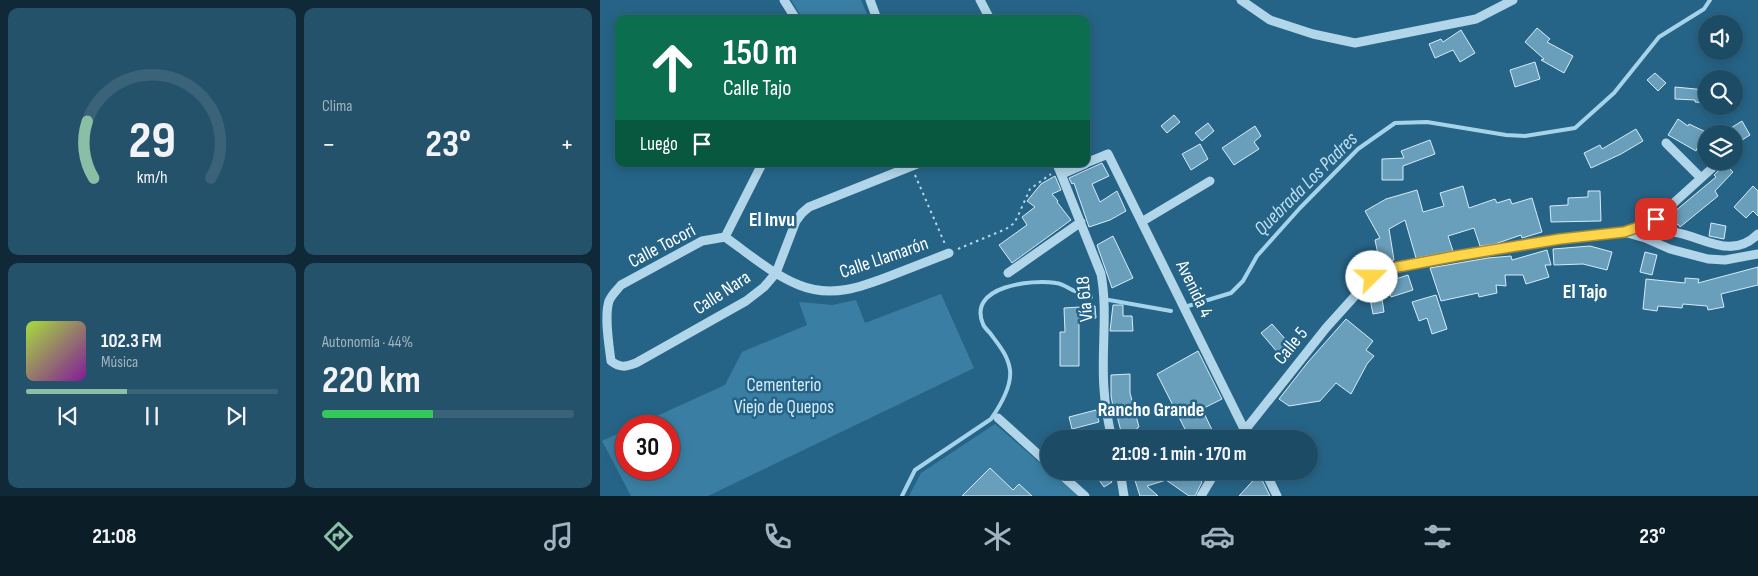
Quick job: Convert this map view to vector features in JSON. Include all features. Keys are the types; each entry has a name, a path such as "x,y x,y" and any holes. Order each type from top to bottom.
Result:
{"street":[{"path":"784,0 793,15"},
{"path":"870,0 876,15"},
{"path":"980,0 988,15"},
{"path":"1241,0 1270,20 1313,34 1355,43 1476,18 1514,0"},
{"path":"1666,143 1701,178"},
{"name":"Avenida 4","path":"1090,162 1108,154 1245,429"},
{"name":"Calle Tocori","path":"619,367 611,360 609,349 607,312 609,301 614,293 622,285 702,241 725,237 760,167"},
{"name":"Calle Nara","path":"619,367 626,367 636,363 746,301 764,287 776,273 796,221 809,207 909,167"},
{"name":"Vía 618","path":"1059,169 1101,274 1104,292 1104,388 1110,430"},
{"path":"1624,232 1656,219 1710,170"},
{"path":"1143,221 1210,181"},
{"path":"1008,273 1081,222"},
{"path":"1624,232 1671,231 1688,234 1706,242 1722,246 1740,246 1758,234"},
{"path":"1624,232 1645,238 1670,249 1708,259 1725,260 1758,254"},
{"name":"Calle 5","path":"1245,429 1326,328 1372,277 1387,269 1560,239 1624,232"},
{"name":"Calle Llamarón","path":"725,237 776,273 800,286 821,291 840,292 858,288 949,253"},
{"path":"998,418 1040,456"},
{"path":"1067,480 1085,496"},
{"path":"1121,480 1124,496"},
{"path":"1201,496 1211,480"},
{"path":"1269,480 1277,496"}],"path":[{"path":"915,167 949,253 1006,229 1012,224 1030,190 1059,169"}],"green space":[{"path":"791,0 861,0 867,15 800,15"},
{"name":"Cementerio Viejo de Quepos","path":"941,294 974,368 708,496 631,496 623,480 680,480 680,415 659,415 725,385 742,352 807,325 799,302 832,305 856,300 865,323"},
{"path":"995,424 1040,463 1040,480 1060,480 1078,496 1031,496 1019,484 1008,496 909,496 921,473"},
{"name":"Cementerio Viejo de Quepos","path":"615,435 615,466 602,441"}],"building":[{"path":"1537,28 1550,39 1547,42 1573,56 1564,73 1541,60 1544,59 1525,42"},
{"path":"1461,30 1475,53 1460,62 1453,50 1435,58 1429,44 1441,39 1443,42"},
{"path":"1535,62 1540,79 1515,87 1510,70"},
{"path":"1655,73 1666,83 1658,91 1647,80"},
{"path":"1675,87 1698,89 1698,102 1695,102 1695,100 1675,99"},
{"path":"1174,115 1180,122 1167,133 1161,126"},
{"path":"1678,119 1688,126 1689,124 1698,128 1698,146 1696,151 1668,135"},
{"path":"1742,121 1750,135 1743,139 1743,125 1736,125"},
{"path":"1208,123 1214,131 1202,141 1195,133"},
{"path":"1255,126 1261,136 1254,142 1259,149 1234,165 1222,148"},
{"path":"1636,129 1643,141 1591,168 1584,153 1600,145 1602,149"},
{"path":"1430,140 1435,154 1403,166 1403,180 1382,180 1382,159 1404,158 1401,151"},
{"path":"1200,144 1208,159 1191,170 1182,154"},
{"path":"1102,163 1109,176 1092,184 1100,202 1117,191 1126,211 1110,220 1089,227 1074,183 1072,184 1069,178"},
{"path":"1719,170 1731,170 1733,172 1715,191 1718,196 1680,227 1678,224 1674,226 1664,225 1662,222 1716,177 1714,175"},
{"path":"1055,176 1061,190 1052,194 1071,220 1012,263 999,245 1027,225 1022,217 1035,207 1027,201 1041,184"},
{"path":"1463,186 1469,208 1495,199 1497,203 1510,199 1512,204 1532,198 1542,232 1522,238 1521,235 1495,244 1480,246 1474,228 1448,236 1453,251 1416,258 1405,220 1389,229 1394,260 1380,264 1375,240 1380,238 1365,211 1386,199 1417,190 1423,212 1444,206 1440,193"},
{"path":"1753,186 1758,191 1758,216 1753,211 1746,218 1734,207"},
{"path":"1588,191 1600,191 1601,221 1551,222 1550,206 1568,205 1568,198 1588,197"},
{"path":"1711,223 1726,226 1724,239 1709,236"},
{"path":"1113,236 1133,278 1112,288 1097,245"},
{"path":"1590,246 1612,252 1607,270 1583,264 1554,265 1553,249"},
{"path":"1547,250 1551,265 1545,265 1549,277 1526,284 1523,275 1505,275 1506,286 1496,285 1497,293 1479,297 1478,293 1441,301 1430,268 1488,258 1511,256 1512,260"},
{"path":"1645,252 1657,255 1652,275 1640,272"},
{"path":"1758,267 1758,285 1721,294 1724,307 1708,310 1707,306 1683,304 1682,308 1658,306 1657,311 1643,309 1646,279 1685,283 1685,278 1699,279 1698,283"},
{"path":"1408,275 1413,290 1391,297 1386,282"},
{"path":"1381,292 1384,312 1373,314 1369,294"},
{"path":"1436,295 1447,329 1432,334 1427,318 1419,321 1412,302"},
{"path":"1113,305 1123,305 1123,316 1132,316 1133,331 1110,331"},
{"path":"1095,306 1096,318 1079,319 1079,366 1060,366 1060,332 1065,332 1064,308"},
{"path":"1346,319 1373,341 1366,350 1374,356 1367,364 1351,394 1336,383 1320,401 1289,406 1279,399 1308,362"},
{"path":"1272,324 1295,350 1284,360 1261,333"},
{"path":"1198,351 1222,399 1202,409 1212,430 1185,430 1157,374"},
{"path":"1130,374 1130,393 1139,427 1137,430 1121,430 1111,396 1111,375"},
{"path":"1096,410 1099,422 1072,429 1069,417"},
{"path":"990,468 1013,490 1019,484 1032,496 962,496"},
{"path":"1099,480 1111,480 1112,482 1104,487"},
{"path":"1135,480 1166,480 1147,486 1158,496 1140,496"},
{"path":"1166,480 1202,480 1195,496 1189,496"},
{"path":"1254,480 1262,480 1270,496 1239,496"}],"waterway":[{"name":"Quebrada Los Padres","path":"1188,306 1231,293 1243,281 1257,256 1300,208 1358,149 1395,123 1427,122 1506,135 1525,136 1575,128 1614,93 1659,37 1704,9 1710,0"},
{"name":"Quebrada Los Padres","path":"902,496 915,470 991,419 1005,396 1010,376 1009,365 1002,350 983,324 981,311 984,301 993,293 1004,288 1032,282 1064,285 1091,297"},
{"name":"Quebrada Los Padres","path":"1109,300 1171,311"}],"district":[{"name":"El Invu","path":"772,220"},
{"name":"El Tajo","path":"1585,292"},
{"name":"Rancho Grande","path":"1151,410"}],"route":[{"path":"1372,277 1387,269 1456,256 1560,239 1624,232 1656,219"}]}
